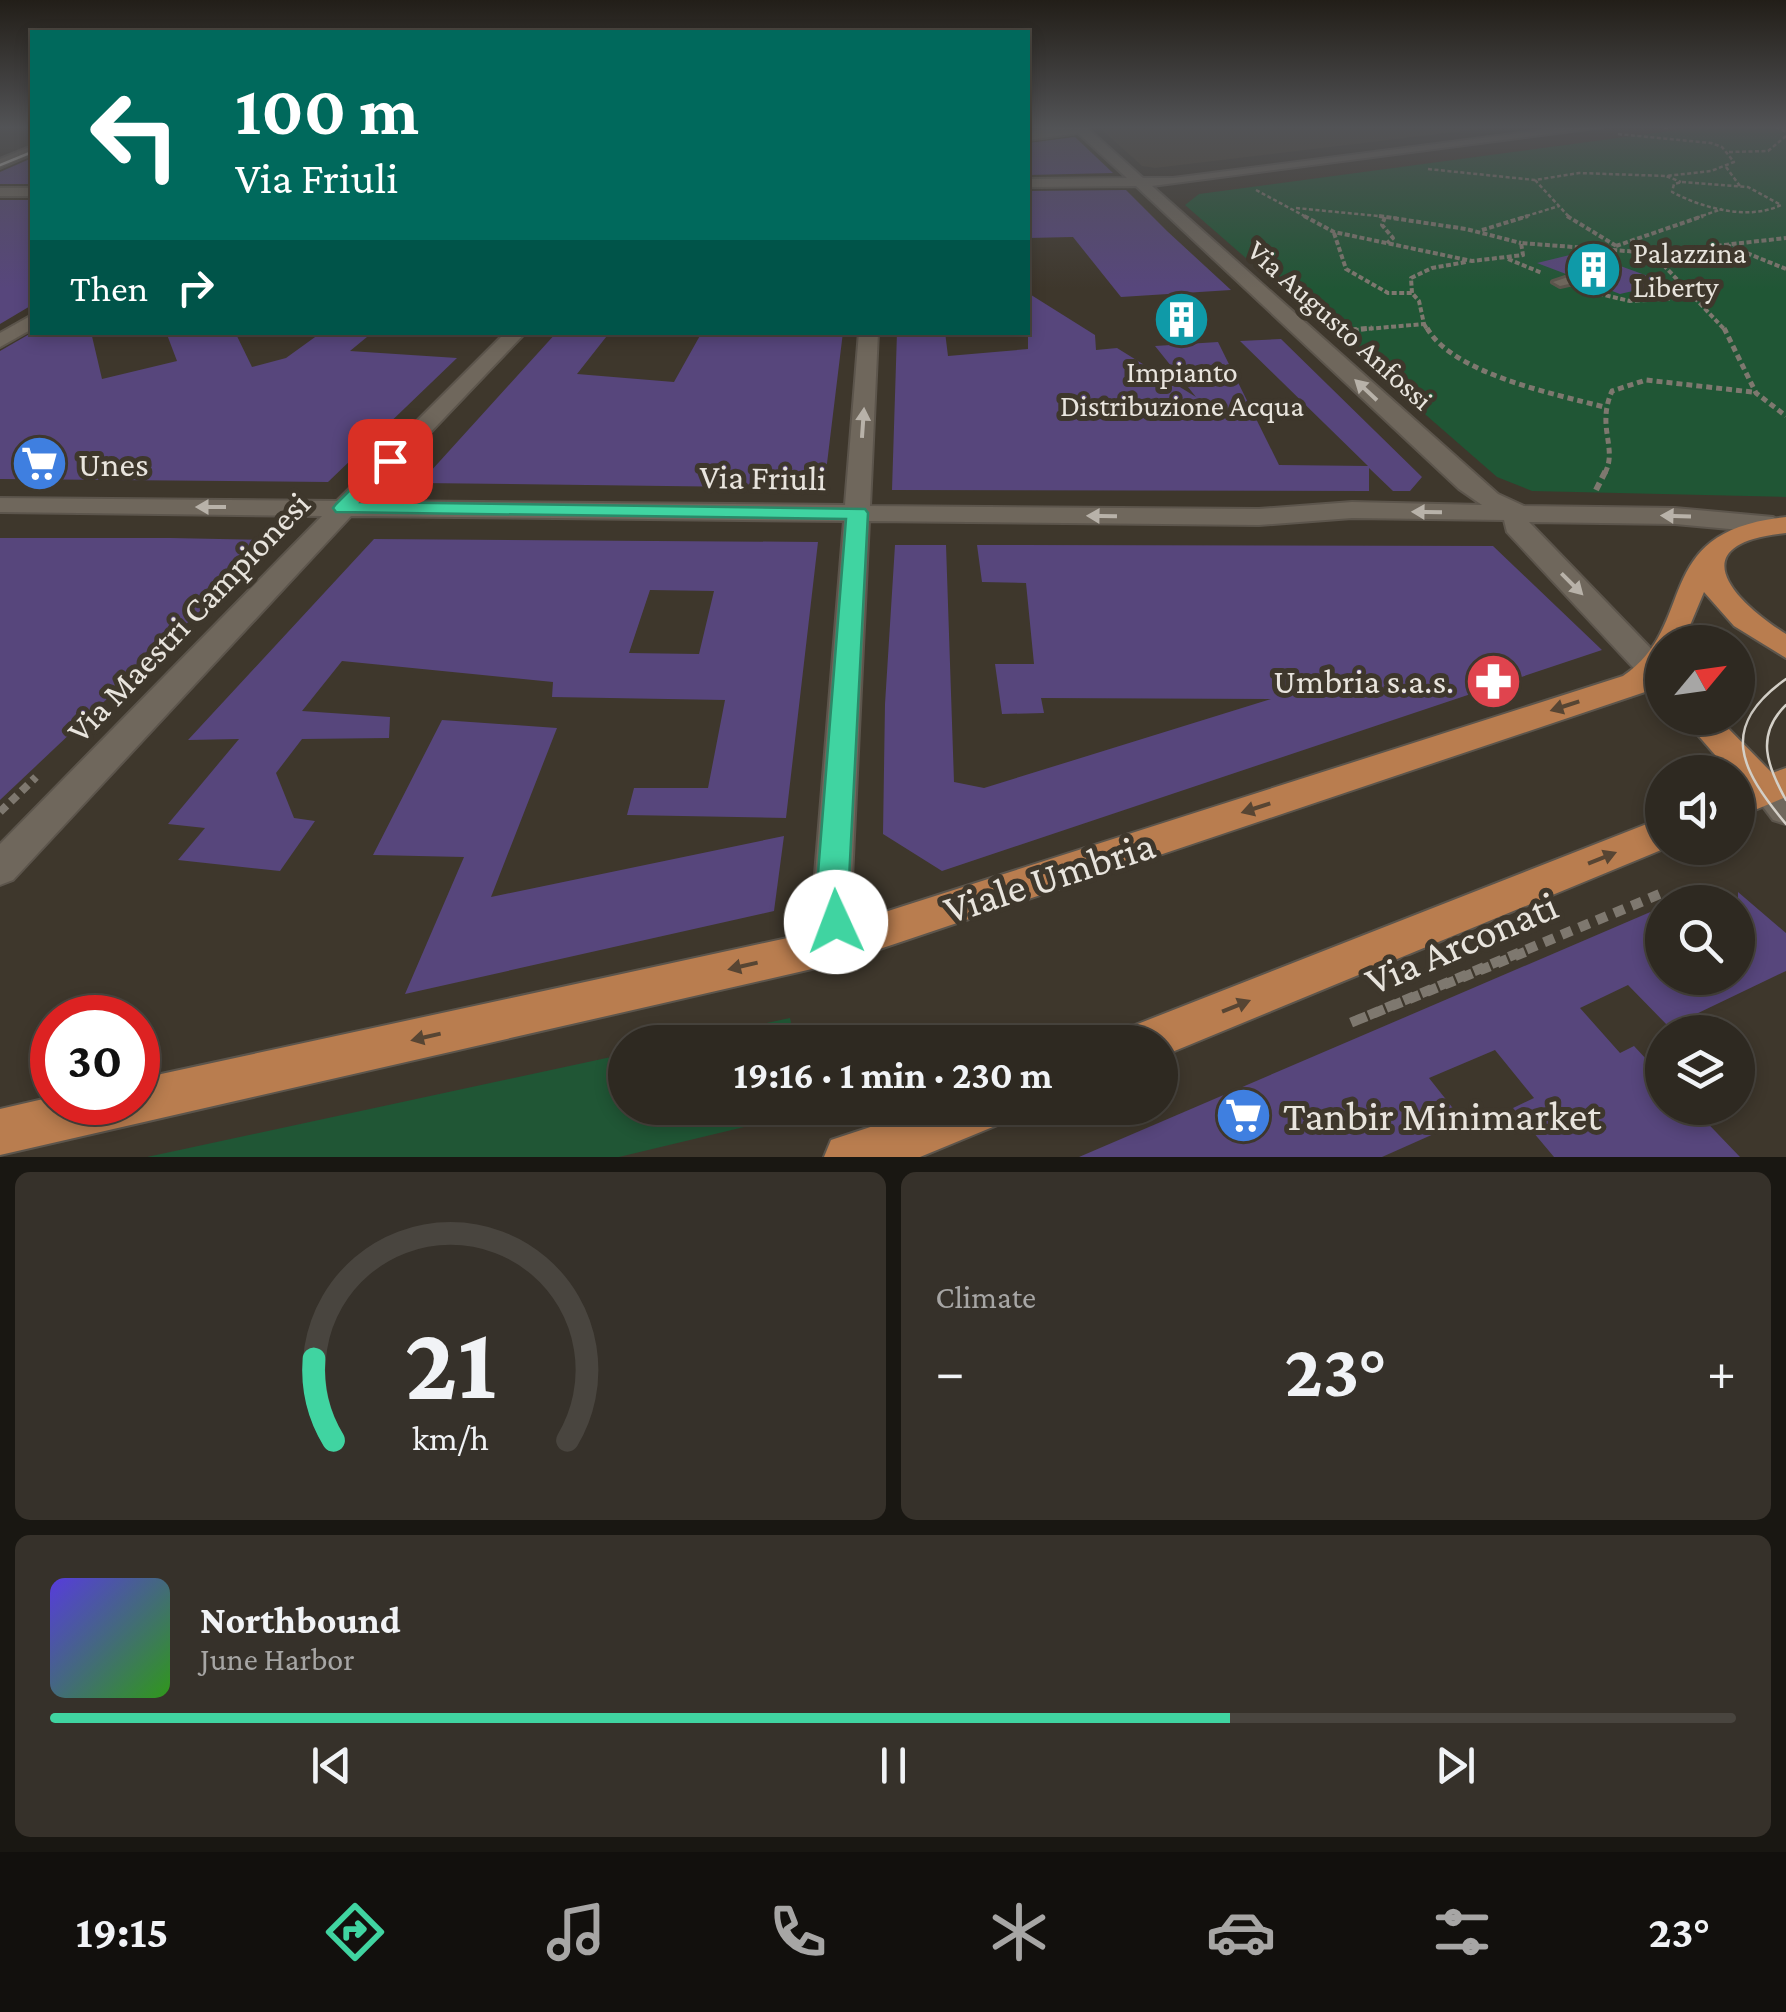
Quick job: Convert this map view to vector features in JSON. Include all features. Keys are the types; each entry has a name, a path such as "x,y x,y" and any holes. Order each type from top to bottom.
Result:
{"main road":[{"path":"1676,625 1697,570 1717,548 1738,535 1780,525"},
{"path":"1717,548 1710,561 1710,576 1723,598 1748,623 1786,648"},
{"name":"Viale Umbria","path":"160,1097 838,945 1634,684 1645,675"},
{"path":"1714,735 1769,796"},
{"path":"1178,1029 1645,840"},
{"name":"Viale Umbria","path":"0,1132 32,1125"},
{"path":"873,1154 943,1125"}],"street":[{"path":"1030,183 1181,181"},
{"name":"Via Augusto Anfossi","path":"1140,183 1468,484 1498,504 1524,513"},
{"path":"0,192 30,192"},
{"path":"1560,282 1576,278"},
{"path":"0,341 30,322"},
{"name":"Via Maestri Campionesi","path":"0,869 514,335"},
{"path":"838,945 832,899 869,335"},
{"name":"Via Friuli","path":"1,506 1259,518 1352,510 1689,516 1780,525"},
{"path":"1524,513 1516,520 1516,527 1645,645"}],"path":[{"path":"1536,181 1553,194 1558,206 1573,221 1624,250"},
{"path":"1736,181 1740,186"},
{"path":"1779,208 1778,200 1770,195 1740,186 1682,182 1671,188 1672,192 1723,209 1786,210"},
{"path":"1252,188 1334,232 1472,261"},
{"path":"1481,230 1558,206"},
{"path":"1289,207 1481,230 1521,243 1652,253 1786,238"},
{"path":"1616,246 1723,209"},
{"path":"1386,217 1382,225 1394,238 1387,244"},
{"path":"1334,232 1346,269 1388,292 1412,294"},
{"path":"1521,243 1523,255 1418,272 1411,278 1412,294 1419,302 1426,336 1433,343 1522,384 1604,407"},
{"path":"1724,254 1727,245"},
{"path":"1727,245 1786,269"},
{"path":"1652,253 1732,341 1752,392 1766,406 1786,416"},
{"path":"1332,332 1424,324"},
{"path":"1596,497 1610,463 1601,429 1604,407 1612,391 1646,380 1752,392"},
{"path":"0,812 36,776"},
{"name":"Via Arconati","path":"1525,952 1350,1023 1645,900"}],"green space":[{"path":"1296,181 1786,181 1786,497 1532,491 1497,477 1185,205 1199,194"},
{"path":"790,1018 791,1025 757,1025"},
{"path":"608,1058 608,1125 753,1125 619,1157 147,1157"}],"building":[{"path":"0,181 30,181 30,184"},
{"path":"1126,190 1231,290 1121,297 1073,237 1030,238 1030,191"},
{"path":"0,200 30,200 30,306 0,324"},
{"name":"Palazzina Liberty","path":"1582,252 1667,283 1620,294 1586,281 1588,277 1579,271 1566,274 1537,263"},
{"path":"1030,294 1095,335 1096,350 1117,348 1196,397 1155,346 1218,342 1279,465 1368,466 1240,341 1281,339 1422,477 1410,491 1393,491 1369,468 1369,491 892,490 897,335 945,335 948,356 1028,349"},
{"path":"30,334 92,335 102,379 177,361 167,335 236,335 252,367 286,358 318,335 369,335 350,351 457,358 328,482 0,479 0,351"},
{"path":"554,335 608,335 577,374 674,382 700,335 843,335 824,488 420,483"},
{"path":"0,538 268,540 237,576 0,800"},
{"path":"374,539 818,542 786,818 627,815 634,788 708,788 725,700 552,697 553,682 342,661 302,711 390,717 389,738 302,739 276,773 294,818 315,821 280,871 178,860 205,828 168,824 239,739 188,740","holes":["650,590 714,591 699,654 629,653"]},
{"path":"895,545 946,545 954,782 984,788 1271,699 1041,698 1044,713 1002,714 995,664 1034,664 1026,583 982,582 977,545 1493,546 1602,650 942,871 883,834 885,704"},
{"path":"442,720 557,728 491,897 784,836 774,911 405,994 464,857 373,855"},
{"path":"1755,907 1786,933 1786,971 1755,986"},
{"path":"1645,914 1645,995 1736,995 1694,1015 1657,1015 1628,985 1580,1008 1620,1053 1634,1046 1645,1058 1645,1125 1709,1125 1740,1157 1554,1157 1513,1108 1534,1098 1495,1050 1429,1078 1463,1121 1382,1157 1079,1157 1154,1125 1178,1125 1178,1115"}],"tram line":[{"path":"1786,679 1751,714 1744,731 1743,749 1757,785 1786,824"},
{"path":"1786,705 1776,716 1767,739 1769,763 1786,800"}],"place":[{"name":"Palazzina Liberty","path":"1594,270"},
{"name":"Impianto Distribuzione Acqua","path":"1182,319"},
{"name":"Unes","path":"39,464"},
{"name":"Umbria s.a.s.","path":"1493,681"},
{"name":"Tanbir Minimarket","path":"1244,1115"}],"route":[{"path":"390,461 344,508 857,513 832,899 836,922"}]}
